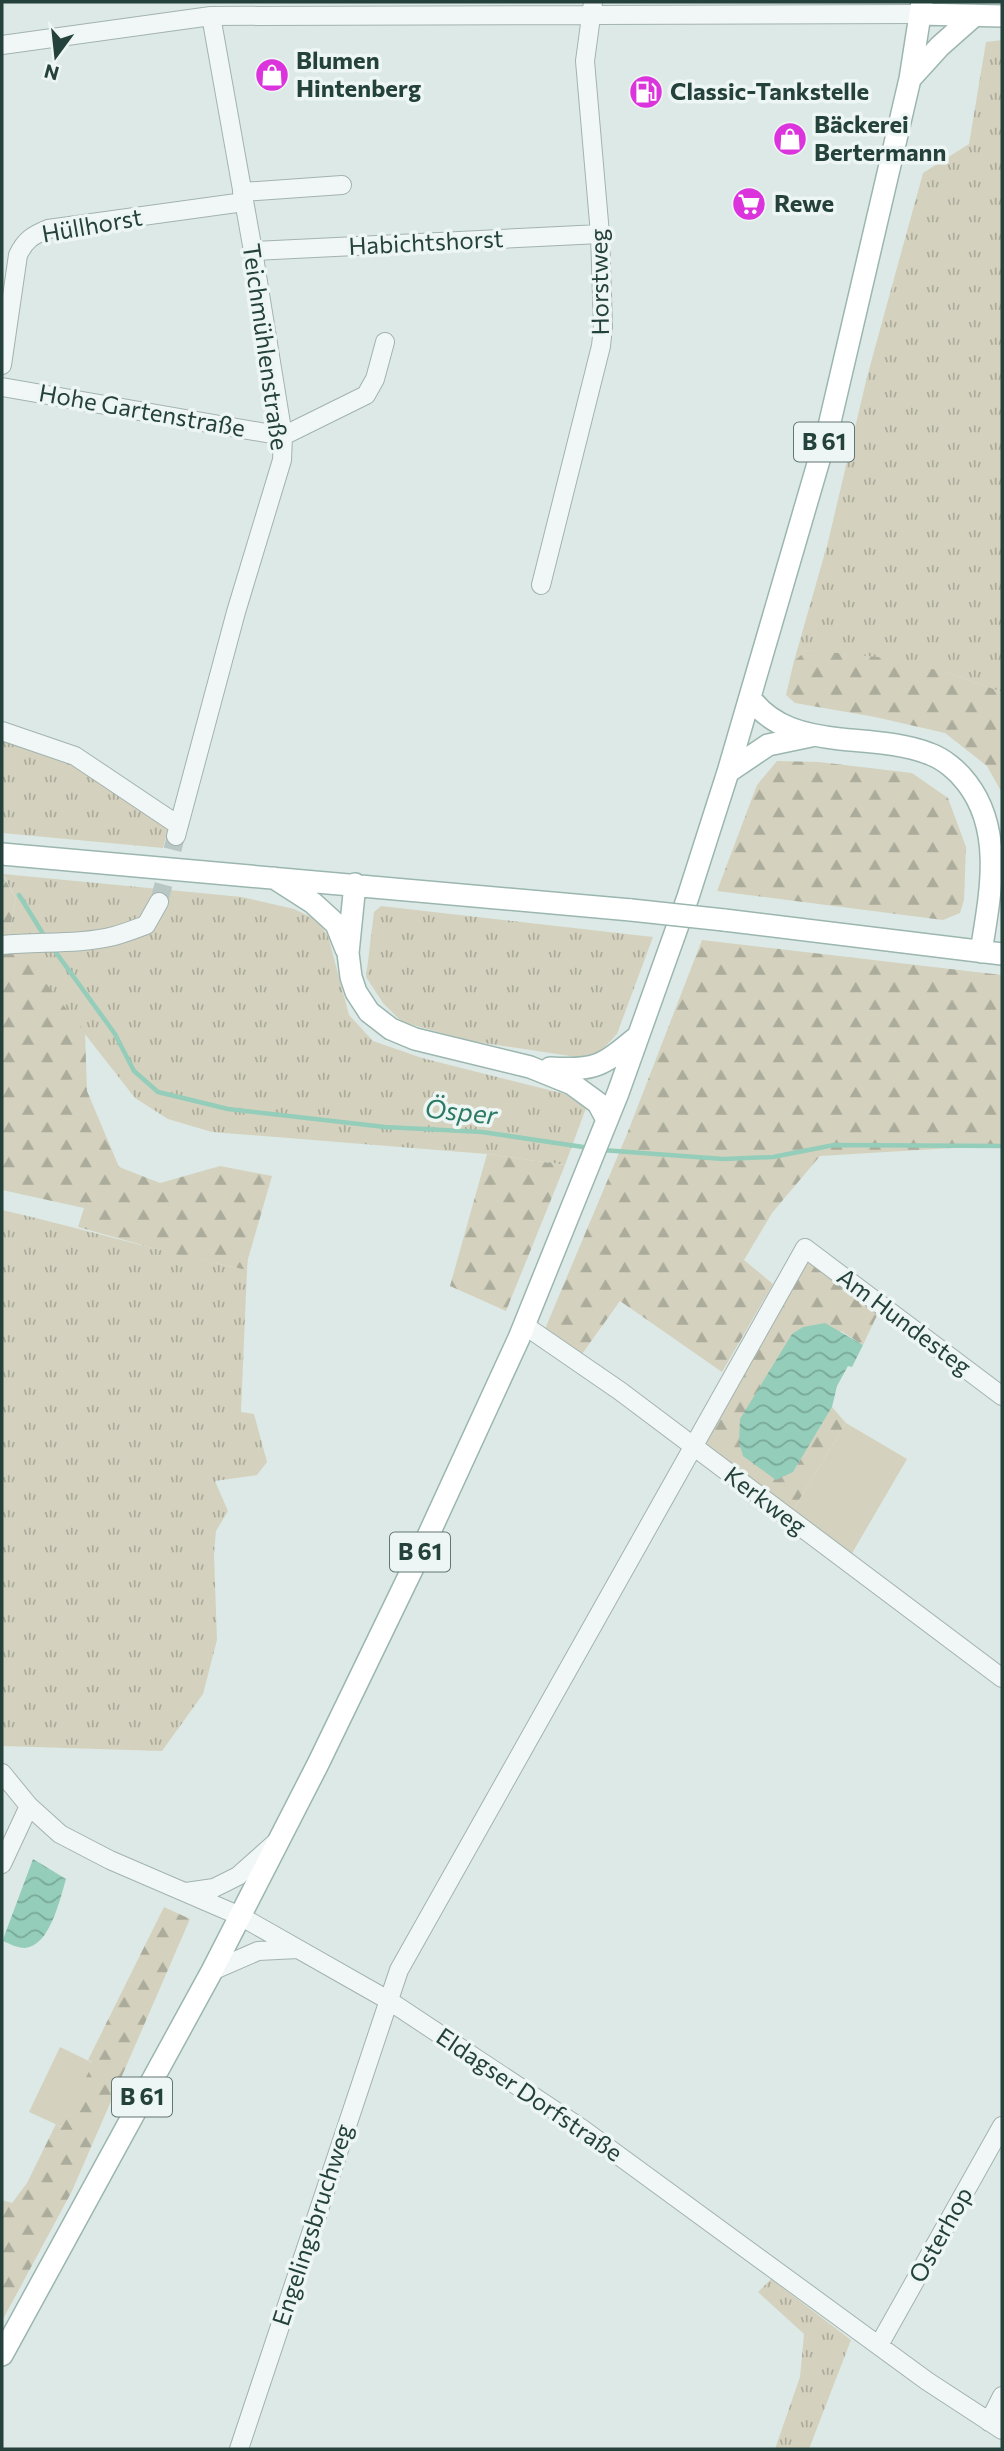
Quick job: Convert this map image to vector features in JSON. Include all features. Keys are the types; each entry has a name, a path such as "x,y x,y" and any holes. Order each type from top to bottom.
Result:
{"main road":[{"path":"921,8 974,16 1002,16"},
{"name":"B 61","path":"2,2355 212,1971 318,1764 525,1326 605,1124 688,897 751,699 829,426 910,79 921,8"},
{"path":"910,79 940,46 974,16"},
{"path":"751,699 760,711 777,724 811,736 921,751 931,754 958,771 979,797 991,828 996,903 981,951"},
{"path":"728,772 768,745 811,736"},
{"path":"2,853 631,910 1002,954"},
{"path":"272,877 313,903 336,924 348,953"},
{"path":"355,884 348,953 356,992 369,1012 391,1030 415,1039 530,1067 572,1084 598,1103 605,1124"},
{"path":"530,1067 575,1070 602,1064 639,1035"}],"street":[{"path":"2,45 186,10 211,16 592,9 921,8"},
{"name":"Horstweg","path":"541,585 601,346 603,327 600,234 585,61 592,9"},
{"name":"Teichmühlenstraße","path":"2,731 75,756 177,831 236,612 282,460 283,436 211,16"},
{"name":"Hüllhorst","path":"2,365 18,254 33,235 48,229 243,197 342,186"},
{"name":"Habichtshorst","path":"253,251 600,234"},
{"path":"283,436 366,395 374,379 385,342"},
{"name":"Hohe Gartenstraße","path":"2,387 283,436"},
{"path":"2,945 59,943 113,936 146,925 159,902"},
{"name":"Am Hundesteg","path":"805,1248 1002,1396"},
{"name":"Engelingsbruchweg","path":"239,2449 399,1970 805,1248"},
{"name":"Kerkweg","path":"525,1326 620,1391 1002,1678"},
{"name":"Eldagser Dorfstraße","path":"2,1773 29,1806 60,1834 110,1860 240,1916 388,2000 581,2129 927,2381 995,2426"},
{"path":"2,1864 29,1806"},
{"path":"186,1892 214,1888 238,1876 279,1839"},
{"path":"212,1971 258,1951 298,1948"},
{"name":"Osterhop","path":"879,2345 1002,2126"},
{"path":"995,2426 1002,2396"}],"green space":[{"path":"1002,40 1002,692 946,672 807,650 794,661 828,542 867,377 923,173 969,144 986,42"},
{"path":"807,650 878,657 946,672 1002,692 1002,793 987,766 945,733 795,703 786,695 794,661"},
{"path":"2,741 75,763 168,830 163,848 2,833"},
{"path":"777,761 819,762 912,773 948,798 966,847 964,900 960,913 943,920 717,891 757,785"},
{"path":"2,874 16,899 8,936 85,1032 87,1091 119,1167 160,1183 220,1166 272,1176 247,1270 178,1255 78,1227 84,1208 2,1190"},
{"path":"3,874 242,897 294,909 317,920 328,936 349,1015 373,1041 422,1058 565,1094 586,1108 565,1165 487,1154 212,1132 168,1119 135,1098 8,936 16,899"},
{"path":"381,906 653,937 617,1034 602,1050 583,1058 471,1041 402,1022 383,1003 366,977 374,912"},
{"path":"702,940 1002,975 1002,1145 820,1156 772,1213 744,1260 773,1284 722,1372 620,1301 582,1354 545,1329 627,1134"},
{"path":"487,1154 565,1165 506,1311 450,1286"},
{"path":"2,1210 247,1270 241,1412 254,1414 267,1462 257,1475 215,1481 228,1511 216,1531 214,1554 217,1640 203,1694 162,1751 2,1746"},
{"path":"809,1258 879,1311 863,1345 841,1331 793,1472 832,1407 846,1423 793,1510 708,1450 705,1431"},
{"path":"846,1423 907,1459 851,1555 793,1510"},
{"path":"164,1907 190,1919 72,2191 2,2321 2,2200 12,2203 27,2183 56,2124 61,2127 92,2062 88,2060"},
{"path":"60,2047 93,2063 62,2127 29,2112"},
{"path":"771,2279 851,2340 809,2449 775,2449 800,2377 804,2334 758,2292"}],"water":[{"path":"825,1323 863,1345 852,1367 848,1366 837,1386 832,1407 793,1472 776,1480 743,1456 739,1442 740,1419 792,1334 803,1327"},
{"path":"33,1859 66,1879 47,1931 34,1945 22,1948 3,1941"}],"waterway":[{"name":"Ösper","path":"19,895 45,937"},
{"name":"Ösper","path":"52,947 115,1034 134,1071 158,1092 228,1109 385,1127 482,1132 590,1148"},
{"name":"Ösper","path":"602,1150 723,1159 773,1157 834,1145 1002,1146"}],"tunnel":[{"path":"159,902 176,836"}],"place":[{"name":"Blumen Hintenberg","path":"272,75"},
{"name":"Classic-Tankstelle","path":"646,92"},
{"name":"Bäckerei Bertermann","path":"790,139"},
{"name":"Rewe","path":"749,204"}]}
